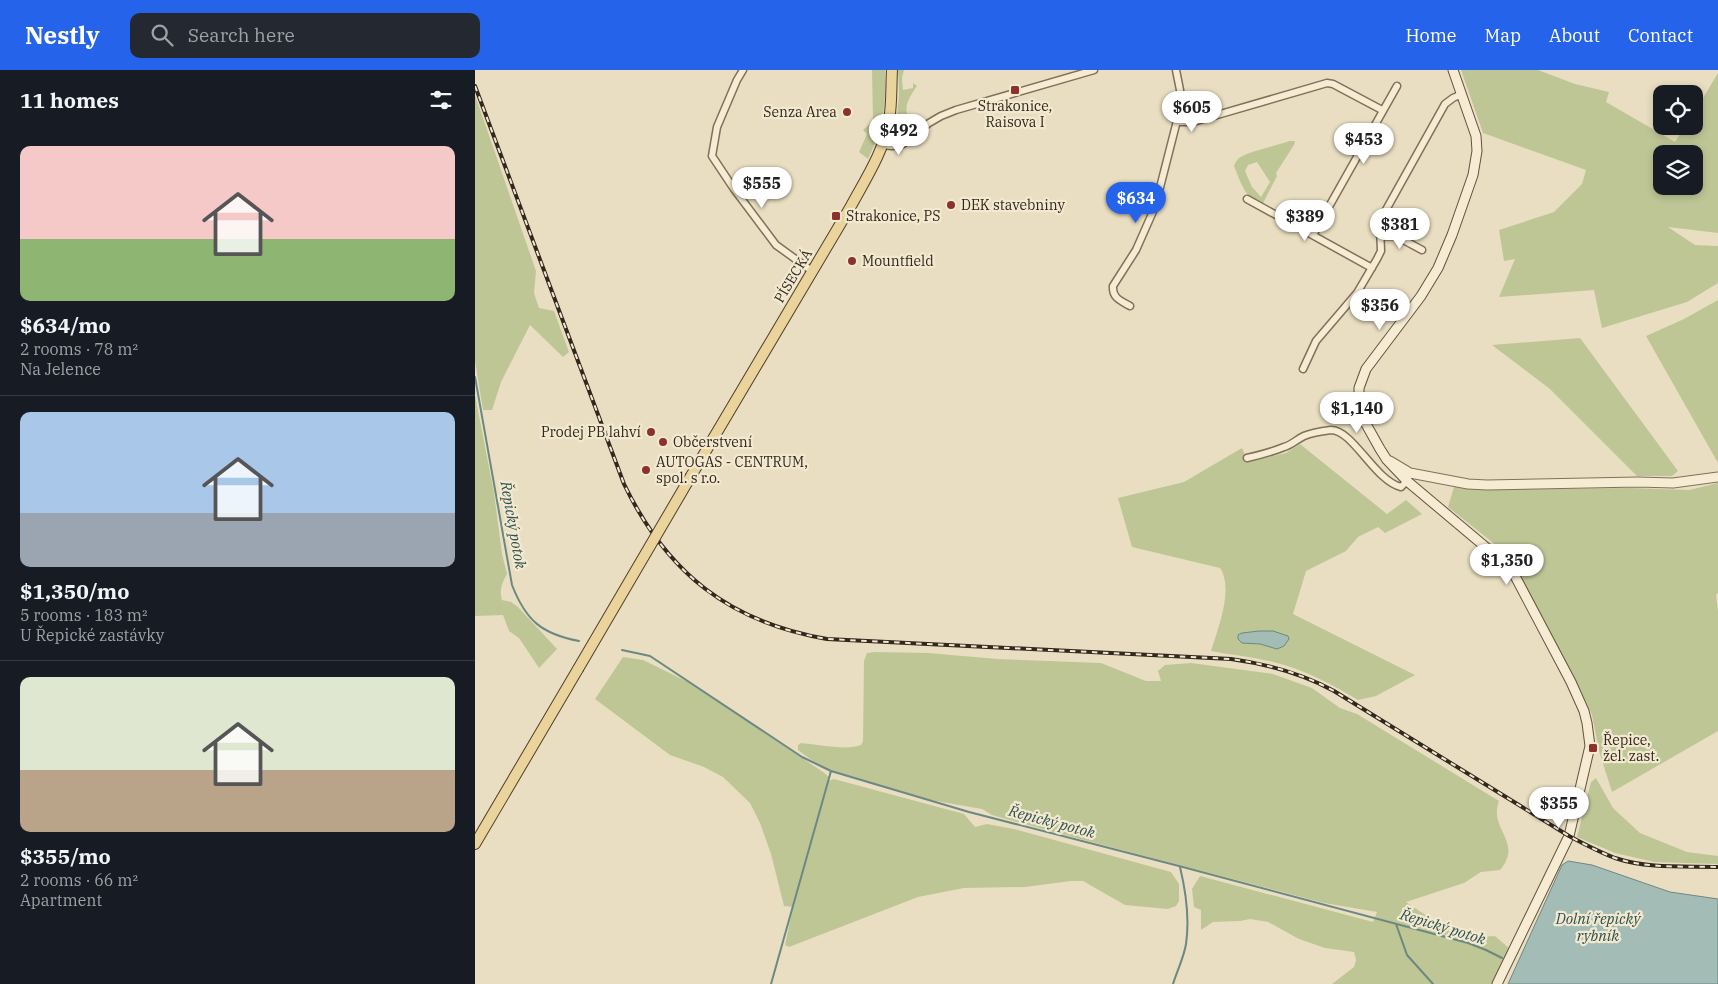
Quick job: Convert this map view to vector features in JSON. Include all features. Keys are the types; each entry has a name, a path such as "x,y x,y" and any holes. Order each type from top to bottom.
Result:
{"main road":[{"path":"1453,70 1472,122 1477,144 1476,164 1438,268 1421,296 1366,370 1359,388 1359,406 1387,460 1409,477 1507,565 1515,576 1584,711 1590,746 1571,831 1497,984"},
{"name":"PÍSECKÁ","path":"475,844 691,476 809,269 861,188 887,132 891,108 891,74"},
{"path":"1409,477 1487,485 1600,482 1673,483 1718,477"}],"street":[{"name":"PÍSECKÁ","path":"743,70 717,126 712,156 773,241 780,249 809,269"},
{"path":"882,145 897,146 903,144 929,123 956,110 1094,70"},
{"path":"1130,306 1116,297 1113,292 1113,286 1136,250 1155,207 1178,122 1181,98 1176,70"},
{"path":"1178,122 1193,122 1327,83 1333,84 1382,110"},
{"path":"1313,235 1397,86"},
{"path":"1303,369 1316,340 1357,293 1379,255 1382,217 1445,104 1462,94"},
{"path":"887,132 894,137 907,140"},
{"path":"1247,199 1372,268"},
{"path":"1380,236 1396,236 1422,250"},
{"path":"1247,458 1287,447 1305,435 1329,430 1338,431 1347,438 1381,475 1394,485 1401,487 1409,477"}],"green space":[{"path":"872,70 885,70 885,94 881,126 868,159 859,152 867,134 863,130 873,121"},
{"path":"898,70 904,70 902,78 903,90 913,88 913,83 917,86 907,103 910,121 902,134 896,128 899,93"},
{"path":"1461,70 1538,70 1575,84 1609,92 1606,102 1653,129 1653,135 1663,135 1675,142 1679,135 1703,135 1703,98 1718,73 1718,233 1668,227 1695,245 1718,246 1718,283 1687,302 1602,328 1594,290 1499,297 1515,259 1504,261 1499,230 1554,212 1582,184 1586,170 1483,133"},
{"path":"475,95 536,271 534,293 539,308 554,311 569,352 563,357 530,325 501,382 492,410 483,410 475,361"},
{"path":"1289,141 1295,141 1294,145 1276,173 1277,176 1263,203 1257,201 1247,194 1241,183 1234,166 1237,160 1242,156","holes":["1257,162 1270,182 1261,197 1252,187 1245,171 1248,165"]},
{"path":"1718,300 1718,463 1646,336 1684,319"},
{"path":"1580,338 1678,471 1672,476 1637,476 1550,389 1492,345"},
{"path":"475,395 507,574 501,587 502,600 511,602 518,607 557,649 539,668 519,638 509,631 503,615 475,616"},
{"path":"1300,444 1387,514 1406,500 1422,514 1385,533 1378,527 1358,537 1346,551 1306,571 1293,614 1415,675 1376,696 1358,700 1306,673 1284,665 1211,651 1221,620 1225,597 1224,577 1220,568 1132,547 1118,498 1184,482 1242,448 1248,462 1286,453"},
{"path":"1718,483 1718,593 1716,595 1718,610 1718,731 1612,792 1599,751 1592,715 1580,689 1506,553 1448,507 1454,487 1487,485 1533,489 1631,488 1689,490"},
{"path":"867,653 928,653 998,659 1101,663 1146,681 1161,681 1158,671 1165,665 1191,663 1273,674 1312,688 1340,708 1357,714 1499,801 1498,820 1507,843 1508,851 1506,860 1500,870 1481,872 1464,883 1406,902 1460,938 1495,936 1510,949 1493,984 1332,984 1354,967 1356,960 1354,952 1325,948 1299,939 1268,922 1250,919 1213,922 1201,930 1201,910 1194,907 1192,889 1200,876 1373,922 1377,912 1324,903 1061,834 992,815 982,809 930,800 822,768 798,750 798,745 801,743 831,747 855,747 861,745 863,741 864,661"},
{"path":"623,657 643,660 688,682 823,772 829,777 828,781 834,779 964,814 975,827 987,824 1014,829 1171,872 1179,884 1179,901 1176,906 1168,909 1125,905 1083,881 1025,887 964,888 918,897 789,947 785,945 793,907 784,906 771,854 760,823 750,803 723,777 704,767 670,755 595,699"},
{"path":"1596,778 1613,808 1640,833 1687,852 1718,856 1718,864 1654,862 1615,853 1577,837 1591,782"}],"water":[{"path":"1273,631 1288,636 1289,639 1284,646 1277,649 1260,644 1242,643 1238,639 1238,635 1242,633"},
{"name":"Dolní řepický rybník","path":"1568,861 1592,865 1670,892 1718,899 1718,984 1508,984 1562,865"}],"waterway":[{"name":"Řepický potok","path":"475,377 512,585 523,608 537,624 545,630 579,641"},
{"name":"Řepický potok","path":"622,650 650,656 802,757 831,771 969,812 1468,943 1502,958"},
{"path":"771,984 831,771"},
{"path":"1173,984 1184,954 1188,924 1187,905 1180,867"},
{"path":"1396,924 1407,955 1433,984"}],"railway":[{"path":"475,86 624,484 641,516 681,568 731,606 760,620 792,631 827,639 1231,659 1271,667 1296,674 1334,691 1569,836 1603,853 1628,862 1640,864 1718,867"}],"place":[{"name":"Strakonice, Raisova I","path":"1015,90"},
{"name":"Senza Area","path":"847,112"},
{"name":"DEK stavebniny","path":"951,205"},
{"name":"Strakonice, PS","path":"836,216"},
{"name":"Mountfield","path":"852,261"},
{"name":"Prodej PB lahví","path":"651,432"},
{"name":"Občerstvení","path":"663,442"},
{"name":"AUTOGAS - CENTRUM, spol. s r.o.","path":"646,470"},
{"name":"Řepice, žel. zast.","path":"1593,748"}]}
